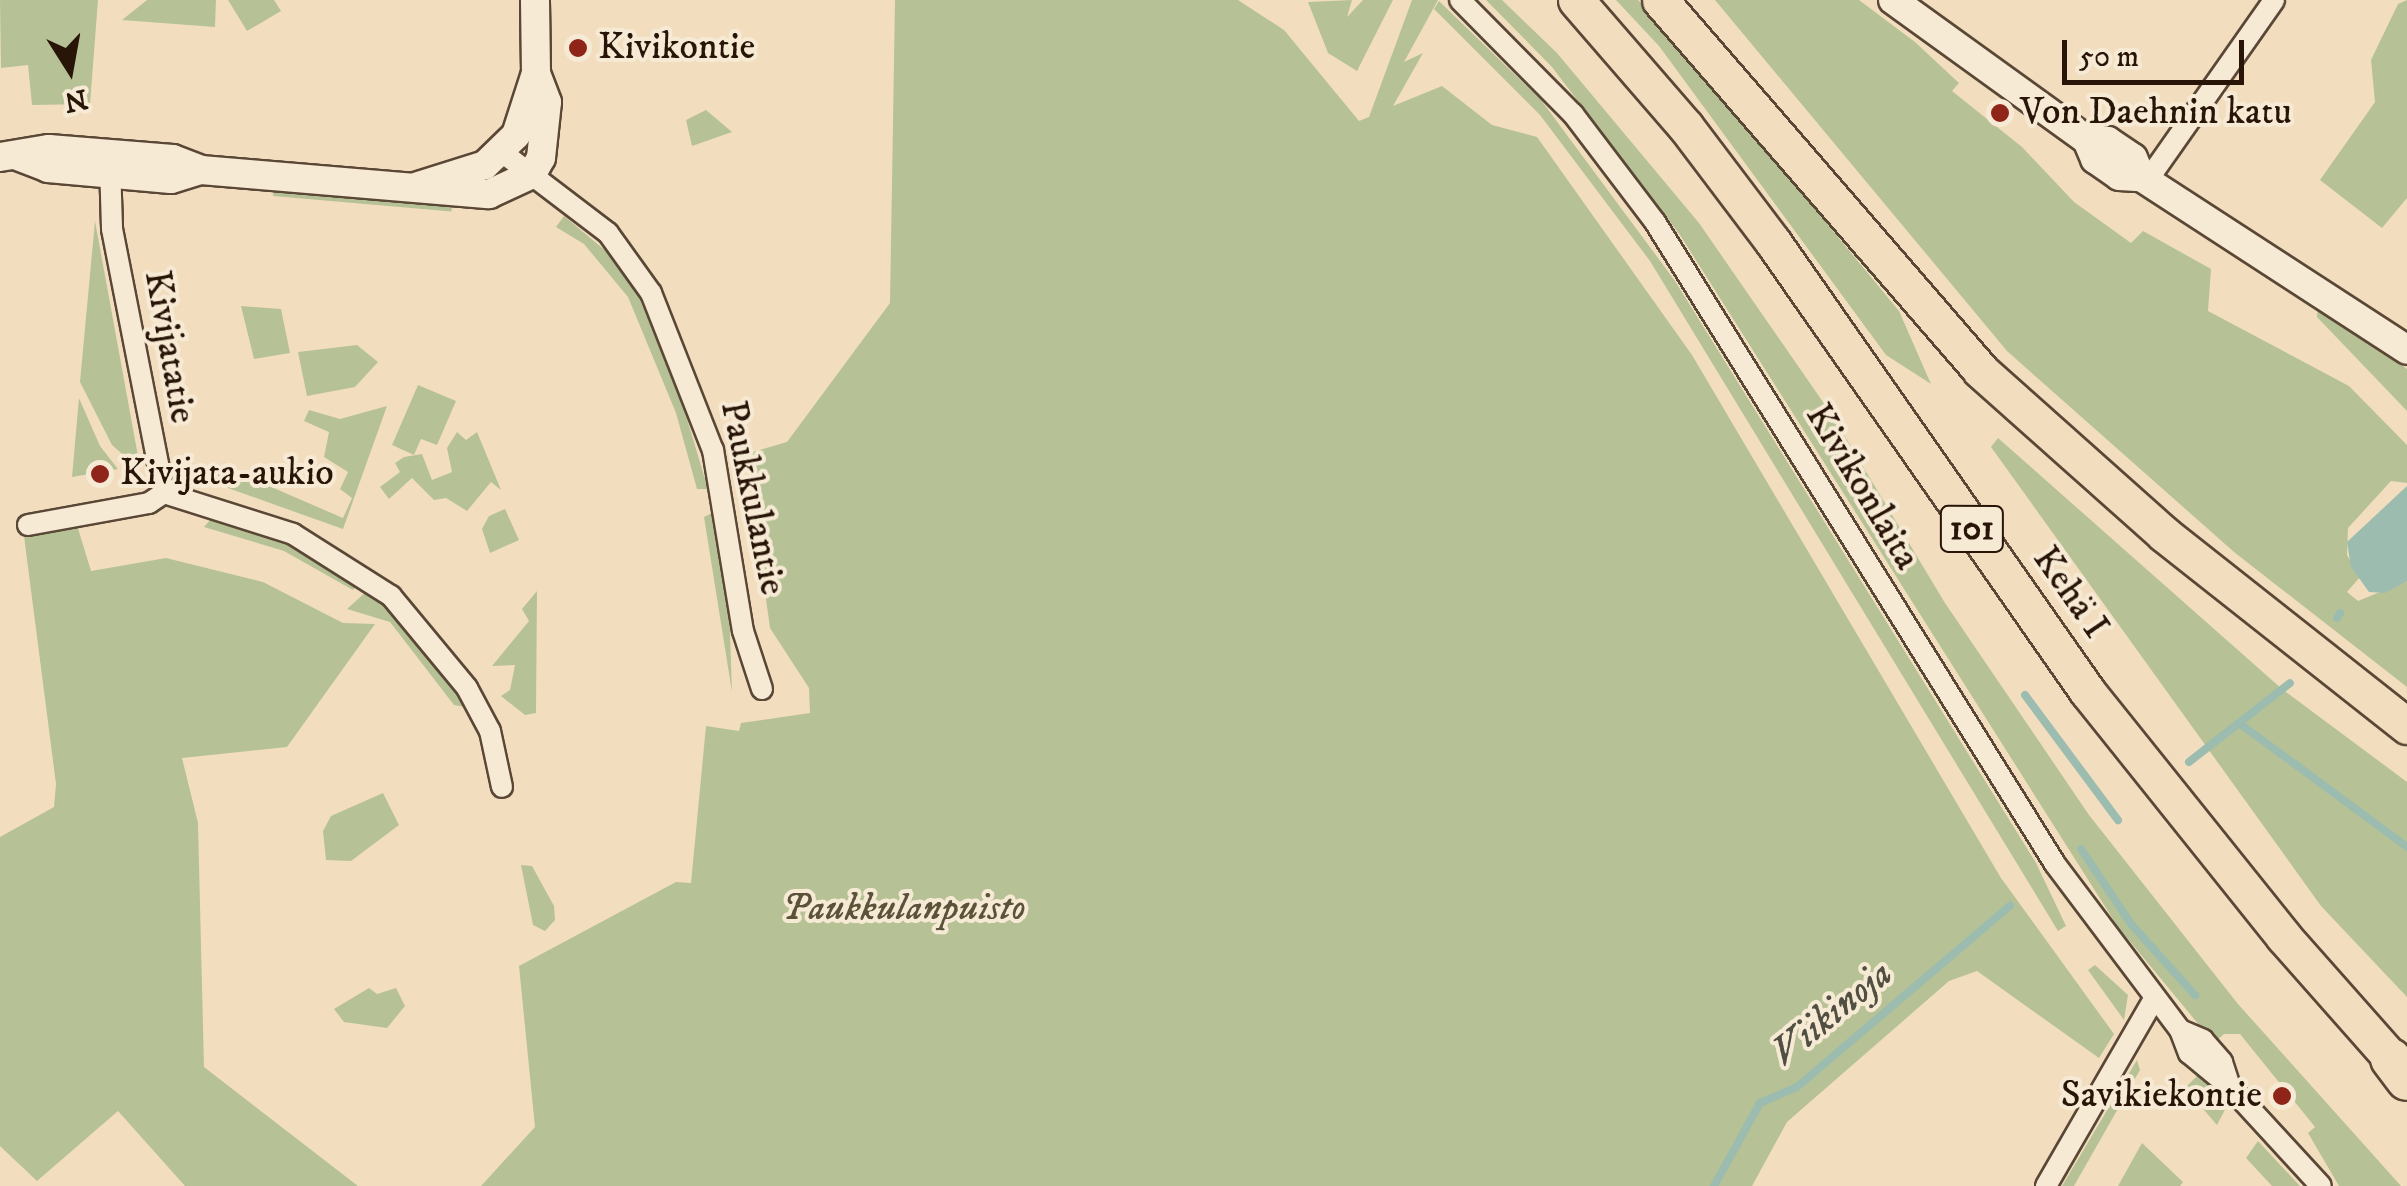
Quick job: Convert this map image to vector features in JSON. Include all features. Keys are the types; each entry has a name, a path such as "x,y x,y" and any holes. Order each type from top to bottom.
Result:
{"highway":[{"path":"1547,0 1686,127"},
{"name":"Kehä I","path":"1576,0 1686,127 2087,691 2402,1071"},
{"path":"1660,0 1980,370 2164,534 2407,726"}],"street":[{"path":"418,186 503,153 516,135 536,73 540,28 535,0"},
{"path":"540,28 553,0"},
{"name":"Kivikonlaita","path":"1460,0 1572,114 1656,222 2055,864 2180,1030 2188,1053 2230,1088 2321,1186"},
{"path":"1892,0 2087,140 2095,159 2120,176 2144,179 2407,350"},
{"path":"2144,179 2274,0"},
{"path":"10,157 48,168 110,164 171,179 202,170 489,194 532,174 548,124 536,73"},
{"name":"Paukkulantie","path":"503,153 626,251 679,354 713,450 743,631 762,689"},
{"name":"Kivijatatie","path":"110,164 116,248 164,493"},
{"path":"28,525 149,503 164,493 293,534 390,596 434,640 490,730 502,787"},
{"path":"2046,1186 2154,998"}],"green space":[{"path":"0,0 98,0 90,104 32,105 28,65 1,68"},
{"path":"147,0 216,0 215,27 122,20"},
{"path":"228,0 274,0 281,11 247,31"},
{"name":"Paukkulanpuisto","path":"895,0 1238,0 1284,30 1359,121 1369,117 1412,0 1438,0 1404,62 1423,53 1393,106 1442,86 1492,125 1537,137 1692,355 2001,878 2114,1034 2099,1058 1977,971 1949,981 1787,1122 1752,1186 481,1186 535,1127 519,966 676,882 691,883 706,726 739,731 741,723 810,713 809,688 770,628 746,454 787,442 890,303"},
{"path":"1352,0 1347,17 1363,0 1393,0 1357,71 1328,53 1308,2"},
{"path":"1486,0 1502,0 1557,53 1699,223 1832,415 1945,603 2089,815 2238,1004 2401,1186 2339,1186 2308,1133 2315,1127 2240,1034 2224,1034 2214,1043 2118,927 1680,235 1552,67"},
{"path":"1616,0 1638,0 1669,32 1899,311 1931,384 1886,355 1659,46"},
{"path":"1715,0 1859,0 1915,42 1959,83 1952,91 2022,147 2074,202 2131,243 2143,231 2211,269 2208,311 2349,386 2407,445 2407,483 2391,481 2348,528 2347,555 2360,577 2347,592 2358,601 2407,581 2407,687 2234,552 2007,351"},
{"path":"2407,0 2407,198 2382,228 2320,180 2375,102 2371,60 2398,4"},
{"path":"1439,1 1541,100 1675,281 2036,863 2066,926 2058,931 1650,261 1540,115 1434,9"},
{"path":"706,110 732,132 692,146 686,120"},
{"path":"274,186 452,202 451,212 273,196"},
{"path":"564,216 613,257 637,293 678,389 708,489 697,489 676,413 628,297 584,244 556,227"},
{"path":"95,221 138,468 112,445 80,382"},
{"path":"2318,304 2407,369 2407,411 2317,317"},
{"path":"241,306 281,309 290,353 254,359"},
{"path":"357,345 378,362 355,387 307,396 298,352"},
{"path":"418,385 456,401 437,445 421,439 414,455 392,445"},
{"path":"79,398 100,446 118,469 72,477"},
{"path":"387,406 343,529 211,482 218,464 343,518 352,498 340,489 348,472 324,457 329,432 304,421 309,410 340,419"},
{"path":"457,432 466,440 477,432 501,490 491,482 467,511 446,498 434,500 412,478 389,499 380,487 400,472 395,463 404,457 422,454 432,480 452,472 447,448"},
{"path":"1998,438 2282,689 2407,782 2407,997 2321,906 1991,447"},
{"path":"505,509 519,540 490,553 482,529 489,516"},
{"path":"714,512 729,603 732,692 704,517"},
{"path":"210,520 286,543 358,584 353,590 284,551 204,527"},
{"path":"77,525 91,571 166,558 263,582 343,623 375,624 287,747 182,758 198,823 204,1067 358,1186 185,1186 118,1111 37,1181 0,1146 0,837 54,807 56,784 24,536"},
{"path":"368,590 443,671 465,707 454,705 390,622 347,609"},
{"path":"537,591 536,713 525,715 501,696 510,690 515,665 492,666 529,621 522,609"},
{"path":"383,793 399,825 351,861 326,860 323,831 331,816"},
{"path":"521,865 532,866 554,906 555,920 545,931 533,925"},
{"path":"2095,965 2128,995 2124,1020 2088,970"},
{"path":"369,988 377,994 396,988 405,1006 387,1028 344,1022 334,1009"},
{"path":"2137,1060 2140,1070 2074,1186 2062,1186"},
{"path":"2199,1074 2227,1106 2217,1125 2185,1088"},
{"path":"2258,1141 2300,1186 2272,1186 2246,1158"},
{"path":"2142,1143 2183,1182 2180,1186 2118,1186"}],"shaded area":[{"path":"2407,486 2407,581 2385,593 2369,592 2351,567 2347,542"}],"waterway":[{"name":"Viikinoja","path":"2337,618 2340,613"},
{"name":"Viikinoja","path":"2189,762 2290,683"},
{"path":"2025,695 2118,820"},
{"path":"2239,723 2407,847"},
{"path":"2081,849 2131,924 2195,995"},
{"name":"Viikinoja","path":"1714,1186 1760,1103 1797,1087 2010,906"}],"place":[{"name":"Kivikontie","path":"578,48"},
{"name":"Von Daehnin katu","path":"2000,113"},
{"name":"Kivijata-aukio","path":"100,474"},
{"name":"Savikiekontie","path":"2282,1096"}]}
